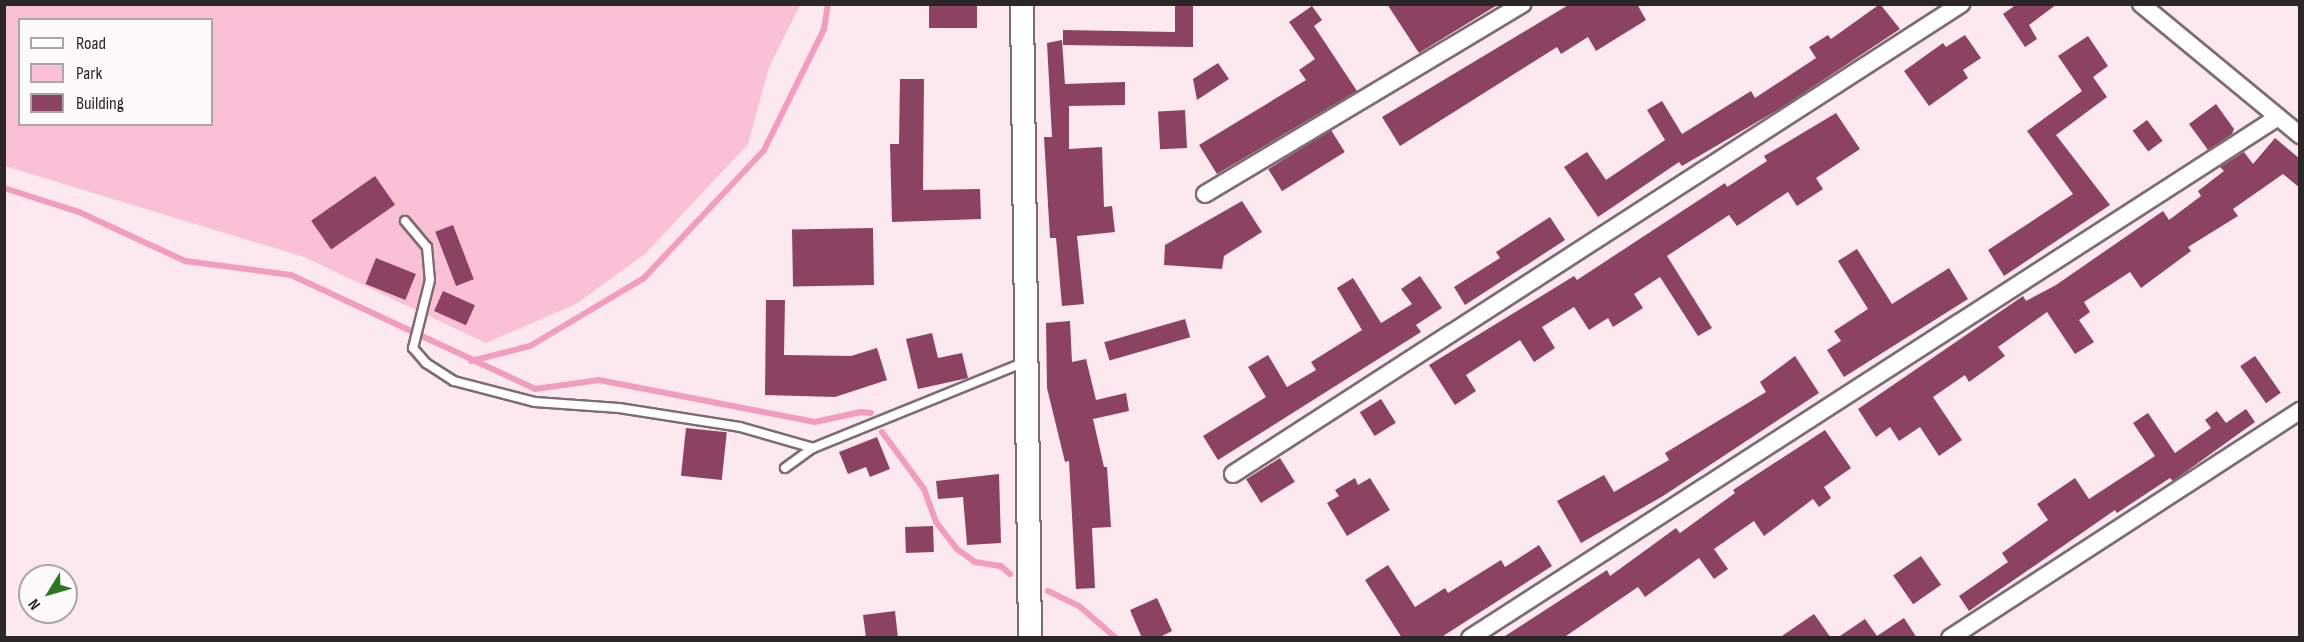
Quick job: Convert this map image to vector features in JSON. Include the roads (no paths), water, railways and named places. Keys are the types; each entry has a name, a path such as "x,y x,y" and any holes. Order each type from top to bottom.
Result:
{"main road":[{"path":"1022,4 1030,638"}],"street":[{"path":"1205,194 1522,4"},
{"path":"1233,474 1961,4"},
{"path":"2140,4 2300,135"},
{"path":"1470,638 2278,117"},
{"path":"1950,638 2300,411"}],"lane":[{"path":"405,221 427,247 430,280 413,348 426,363 454,381 535,402 619,408 740,427 813,448"},
{"path":"785,468 813,448 1027,360"}],"waterway":[{"path":"471,361 530,346 644,278 764,150 824,29 828,4"},
{"path":"4,188 79,212 185,261 291,275 535,389 599,380 815,422 861,412 871,413"},
{"path":"882,432 924,489 936,522 957,549 975,562 1001,566 1010,574"},
{"path":"1048,591 1079,606 1116,638"}]}
